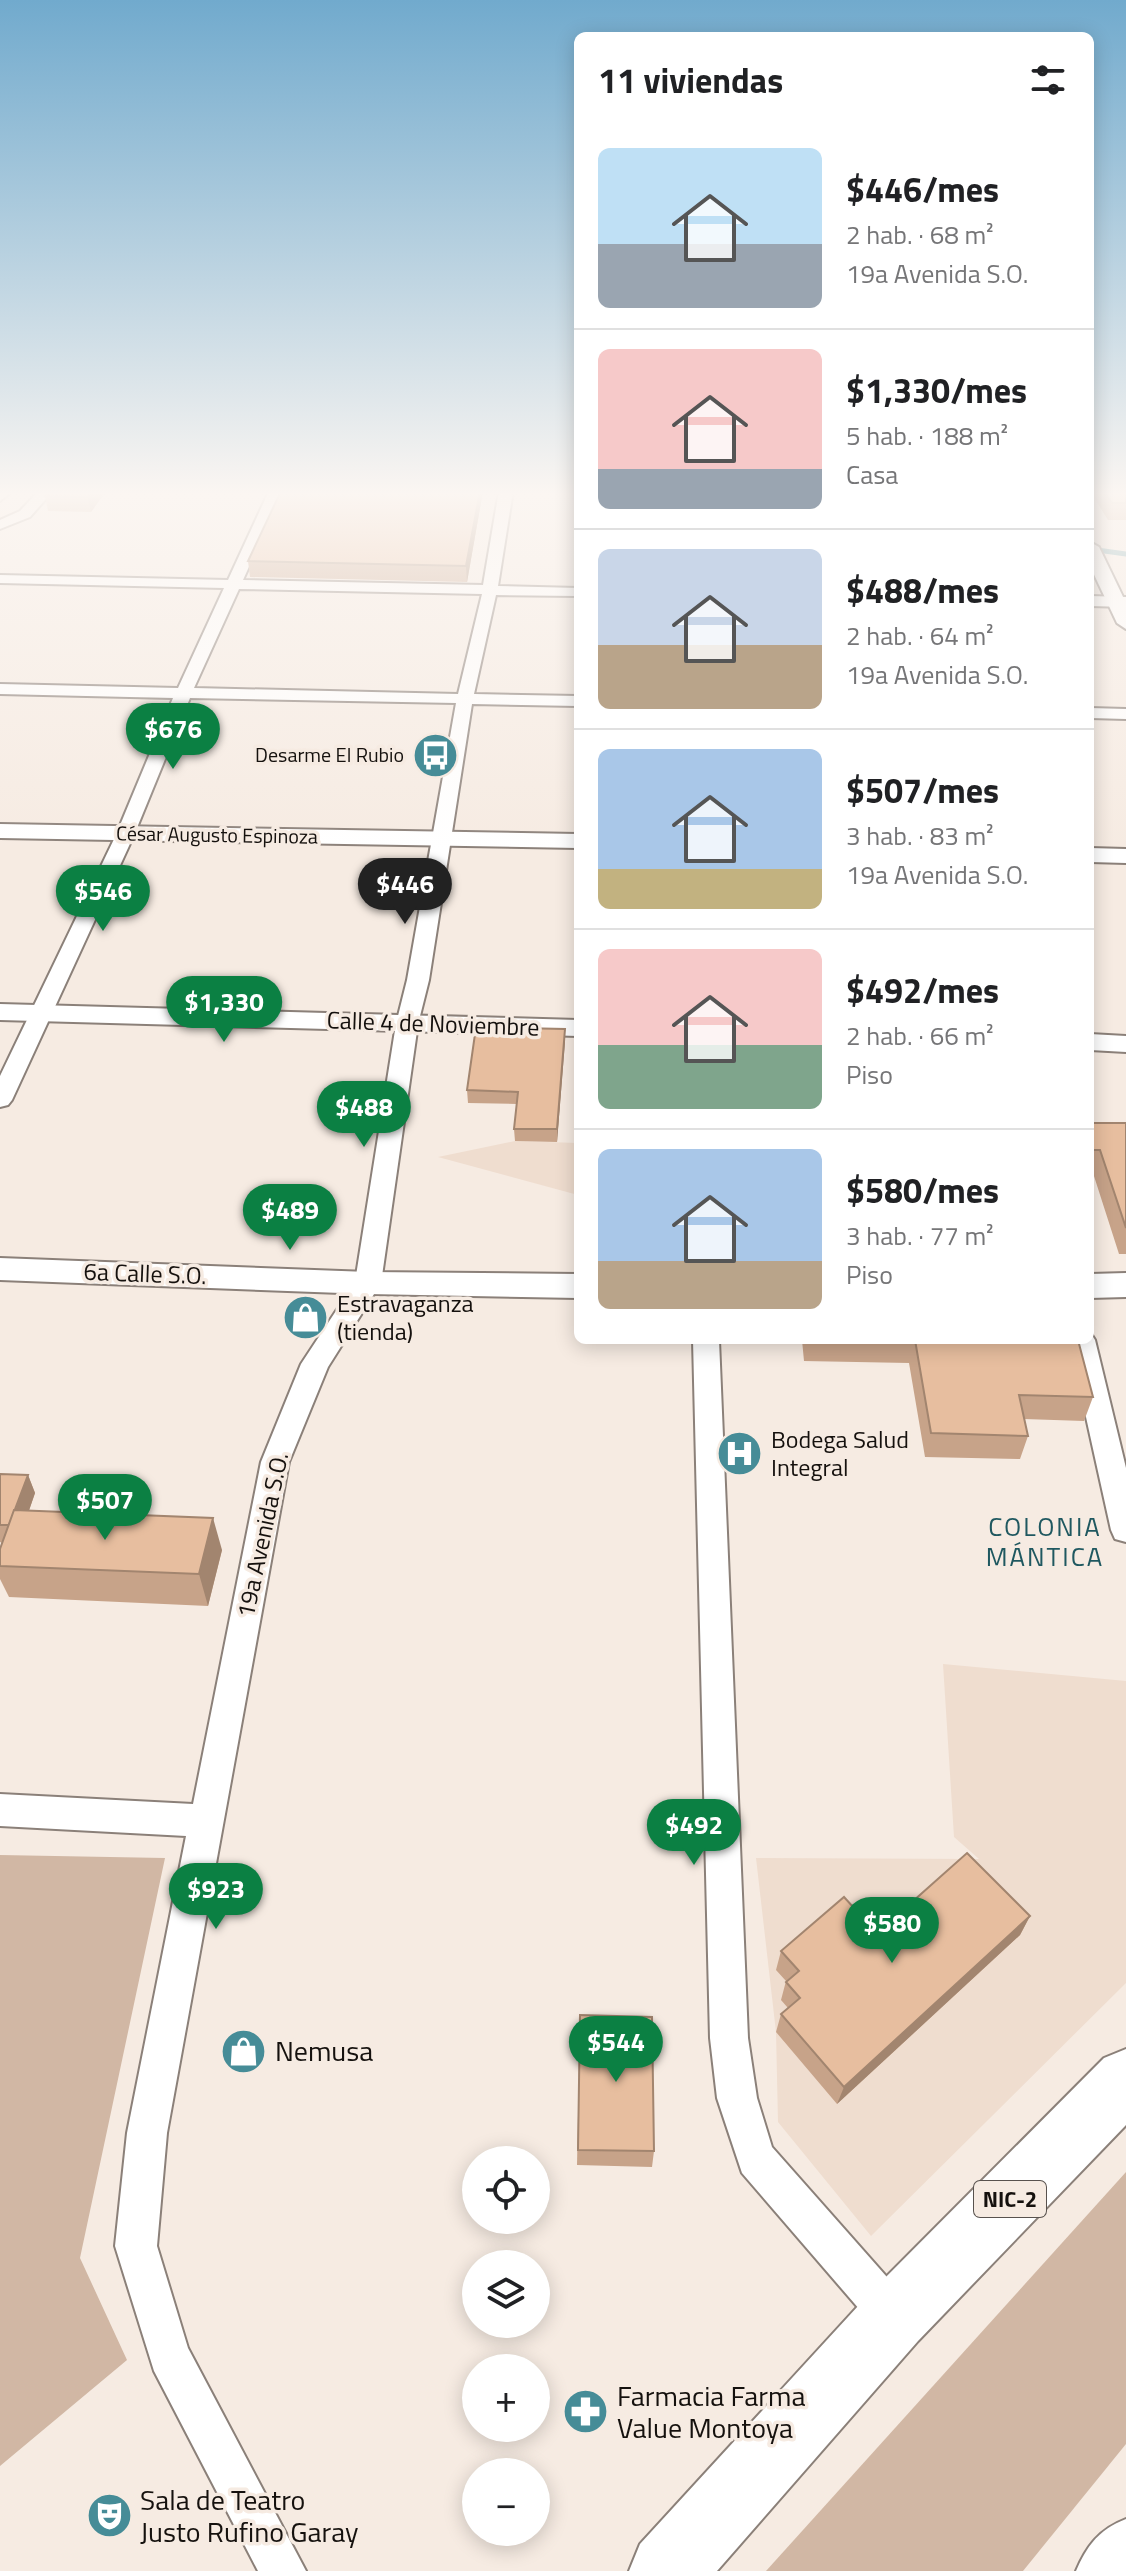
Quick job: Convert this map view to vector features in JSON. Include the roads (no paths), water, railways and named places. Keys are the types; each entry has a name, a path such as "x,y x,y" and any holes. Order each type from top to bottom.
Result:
{"highway":[{"name":"NIC-2","path":"667,2571 894,2317 1126,2080"}],"street":[{"path":"0,1100 125,835 222,611"},
{"name":"19a Avenida S.O.","path":"283,2571 169,2356 136,2246 147,2133 275,1462 315,1364 368,1283 407,1024 418,980 465,698 485,611"},
{"path":"0,689 574,701"},
{"path":"1094,713 1126,714"},
{"name":"César Augusto Espinoza","path":"0,831 574,841"},
{"path":"1094,855 1126,856"},
{"name":"Calle 4 de Noviembre","path":"0,1012 574,1028"},
{"path":"1094,1042 1126,1044"},
{"name":"6a Calle S.O.","path":"0,1269 368,1283 574,1286"},
{"path":"1094,1286 1126,1285"},
{"path":"706,1344 729,2038 737,2098 756,2159 894,2317"},
{"path":"1083,1344 1126,1530"},
{"path":"0,1810 206,1821"},
{"path":"1105,2571 1126,2547"}],"place":[{"name":"Desarme El Rubio","path":"435,755"},
{"name":"Estravaganza (tienda)","path":"306,1318"},
{"name":"Bodega Salud Integral","path":"740,1454"},
{"name":"Nemusa","path":"244,2051"},
{"name":"Farmacia Farma Value Montoya","path":"586,2412"},
{"name":"Sala de Teatro Justo Rufino Garay","path":"109,2516"}],"district":[{"name":"COLONIA MÁNTICA","path":"1045,1542"}]}
